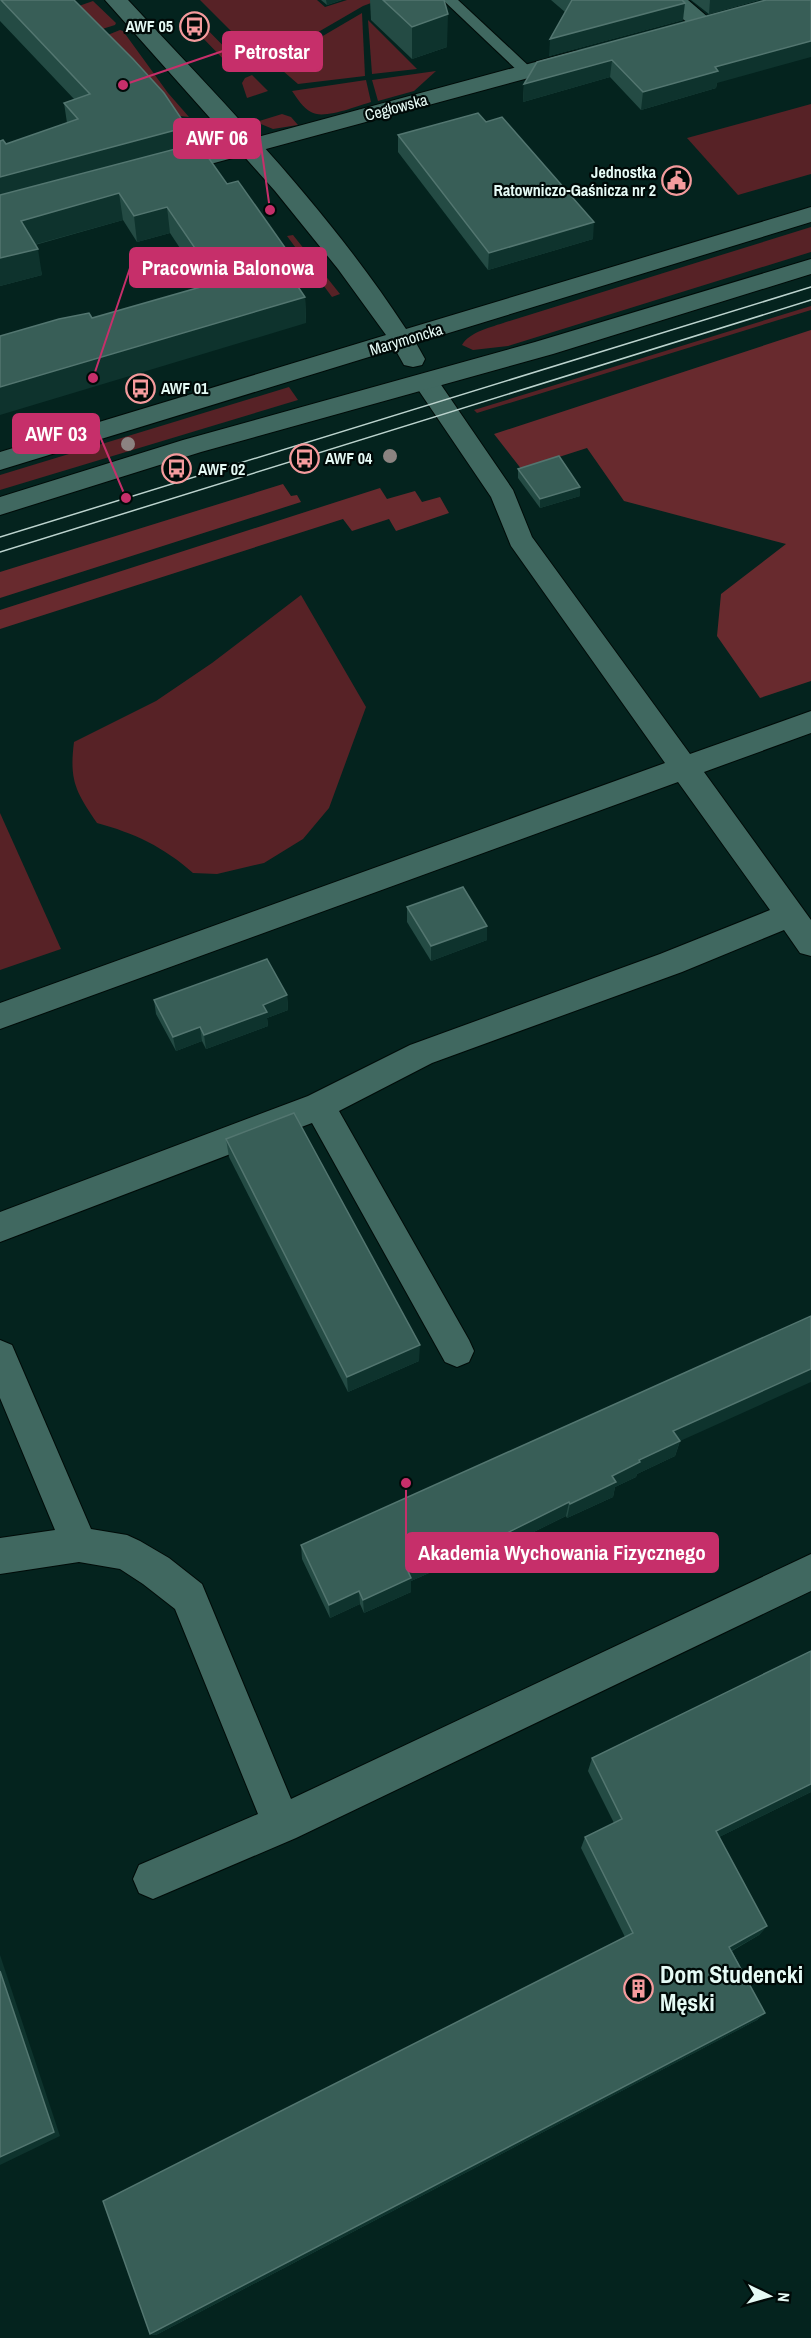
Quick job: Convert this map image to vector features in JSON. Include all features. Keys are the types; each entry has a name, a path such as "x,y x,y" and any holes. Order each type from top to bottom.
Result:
{"street":[{"path":"116,0 300,204 402,340 426,381 504,496 520,539 671,773 790,915 811,944"},
{"path":"675,0 705,24"},
{"path":"682,30 726,18"},
{"name":"Cegłowska","path":"144,175 595,53"},
{"name":"Marymoncka","path":"0,461 811,214"},
{"path":"0,506 192,446 544,348 811,266"},
{"path":"0,1016 811,722"},
{"path":"0,1227 319,1106 421,1054 671,963 790,915"},
{"path":"319,1106 457,1351"},
{"path":"0,1356 79,1544"},
{"path":"0,1556 79,1544 127,1553 156,1570 189,1597 282,1824"},
{"path":"153,1879 282,1824 811,1572"}],"lane":[{"path":"450,0 527,72"}],"shaded area":[{"path":"200,0 317,0 325,7 347,0 379,0 363,6 263,63"},
{"path":"93,1 116,23 115,25 99,30 76,7"},
{"path":"362,13 365,76 298,84 275,64"},
{"path":"192,14 243,66 232,68 199,34 205,32 192,18 185,20 183,18"},
{"path":"368,20 417,69 372,74"},
{"path":"120,30 189,117 180,116 105,36"},
{"path":"436,71 414,91 378,101 372,80"},
{"path":"252,75 268,91 247,98 242,83 245,78"},
{"path":"366,80 371,102 332,113 311,112 292,91"},
{"path":"811,104 811,174 738,195 687,138"},
{"path":"282,114 291,117 298,125 273,129 256,122"},
{"path":"811,227 811,252 508,346 473,350 462,345 475,333 488,328"},
{"path":"293,235 340,294 332,297 287,236"},
{"path":"811,306 811,310 477,413 474,410"},
{"path":"811,330 811,681 760,698 717,636 721,594 786,544 624,501 587,448 534,465 526,475 494,434"},
{"path":"289,387 298,400 0,490 0,475"},
{"path":"283,484 291,496 297,495 301,502 0,598 0,572"},
{"path":"380,488 387,499 415,491 422,502 440,497 449,513 396,531 389,519 352,531 343,519 0,629 0,610"},
{"path":"301,595 366,707 329,808 303,839 264,863 217,874 193,873 148,842 124,831 97,823 76,786 73,767 74,742 156,701 212,663"},
{"path":"0,813 61,949 0,970"}],"building":[{"path":"1,0 74,0 164,93 187,127 0,177 0,141 3,140 6,144 78,119 64,103 90,94"},
{"path":"383,0 444,0 448,14 412,27"},
{"path":"572,0 682,0 685,3 550,39"},
{"path":"766,0 811,0 811,41 715,67 718,71 643,92 612,60 524,84 537,62"},
{"path":"478,113 486,122 502,117 594,222 489,253 398,135"},
{"path":"198,143 227,184 238,181 298,266 286,269 305,297 0,387 0,336 89,313 92,318 218,282 167,207 134,216 119,193 21,221 38,249 0,258 0,195"},
{"path":"559,456 580,487 540,499 518,469"},
{"path":"463,887 487,926 431,946 407,907"},
{"path":"267,959 287,995 263,1005 267,1012 204,1035 200,1027 173,1037 154,1000"},
{"path":"294,1113 420,1345 347,1377 226,1139"},
{"path":"811,1316 811,1369 673,1431 680,1441 639,1460 640,1462 612,1476 616,1482 570,1504 569,1502 471,1551 466,1543 407,1569 411,1578 363,1600 359,1591 329,1605 301,1545"},
{"name":"Dom Studencki Męski","path":"811,1651 811,1784 716,1831 767,1926 729,1947 765,2013 150,2334 103,2201 633,1933 585,1837 622,1819 592,1758"},
{"path":"0,1971 54,2132 0,2157"}],"tram line":[{"path":"0,537 811,287"},
{"path":"0,552 811,300"}],"place":[{"name":"AWF 05","path":"194,26"},
{"name":"Petrostar","path":"123,85"},
{"name":"Jednostka Ratowniczo-Gaśnicza nr 2","path":"677,181"},
{"name":"AWF 06","path":"270,210"},
{"name":"Pracownia Balonowa","path":"93,378"},
{"name":"AWF 01","path":"140,388"},
{"name":"AWF 04","path":"304,458"},
{"name":"AWF 02","path":"177,469"},
{"name":"AWF 03","path":"126,498"},
{"name":"Akademia Wychowania Fizycznego","path":"406,1483"},
{"name":"Dom Studencki Męski","path":"639,1988"}]}
